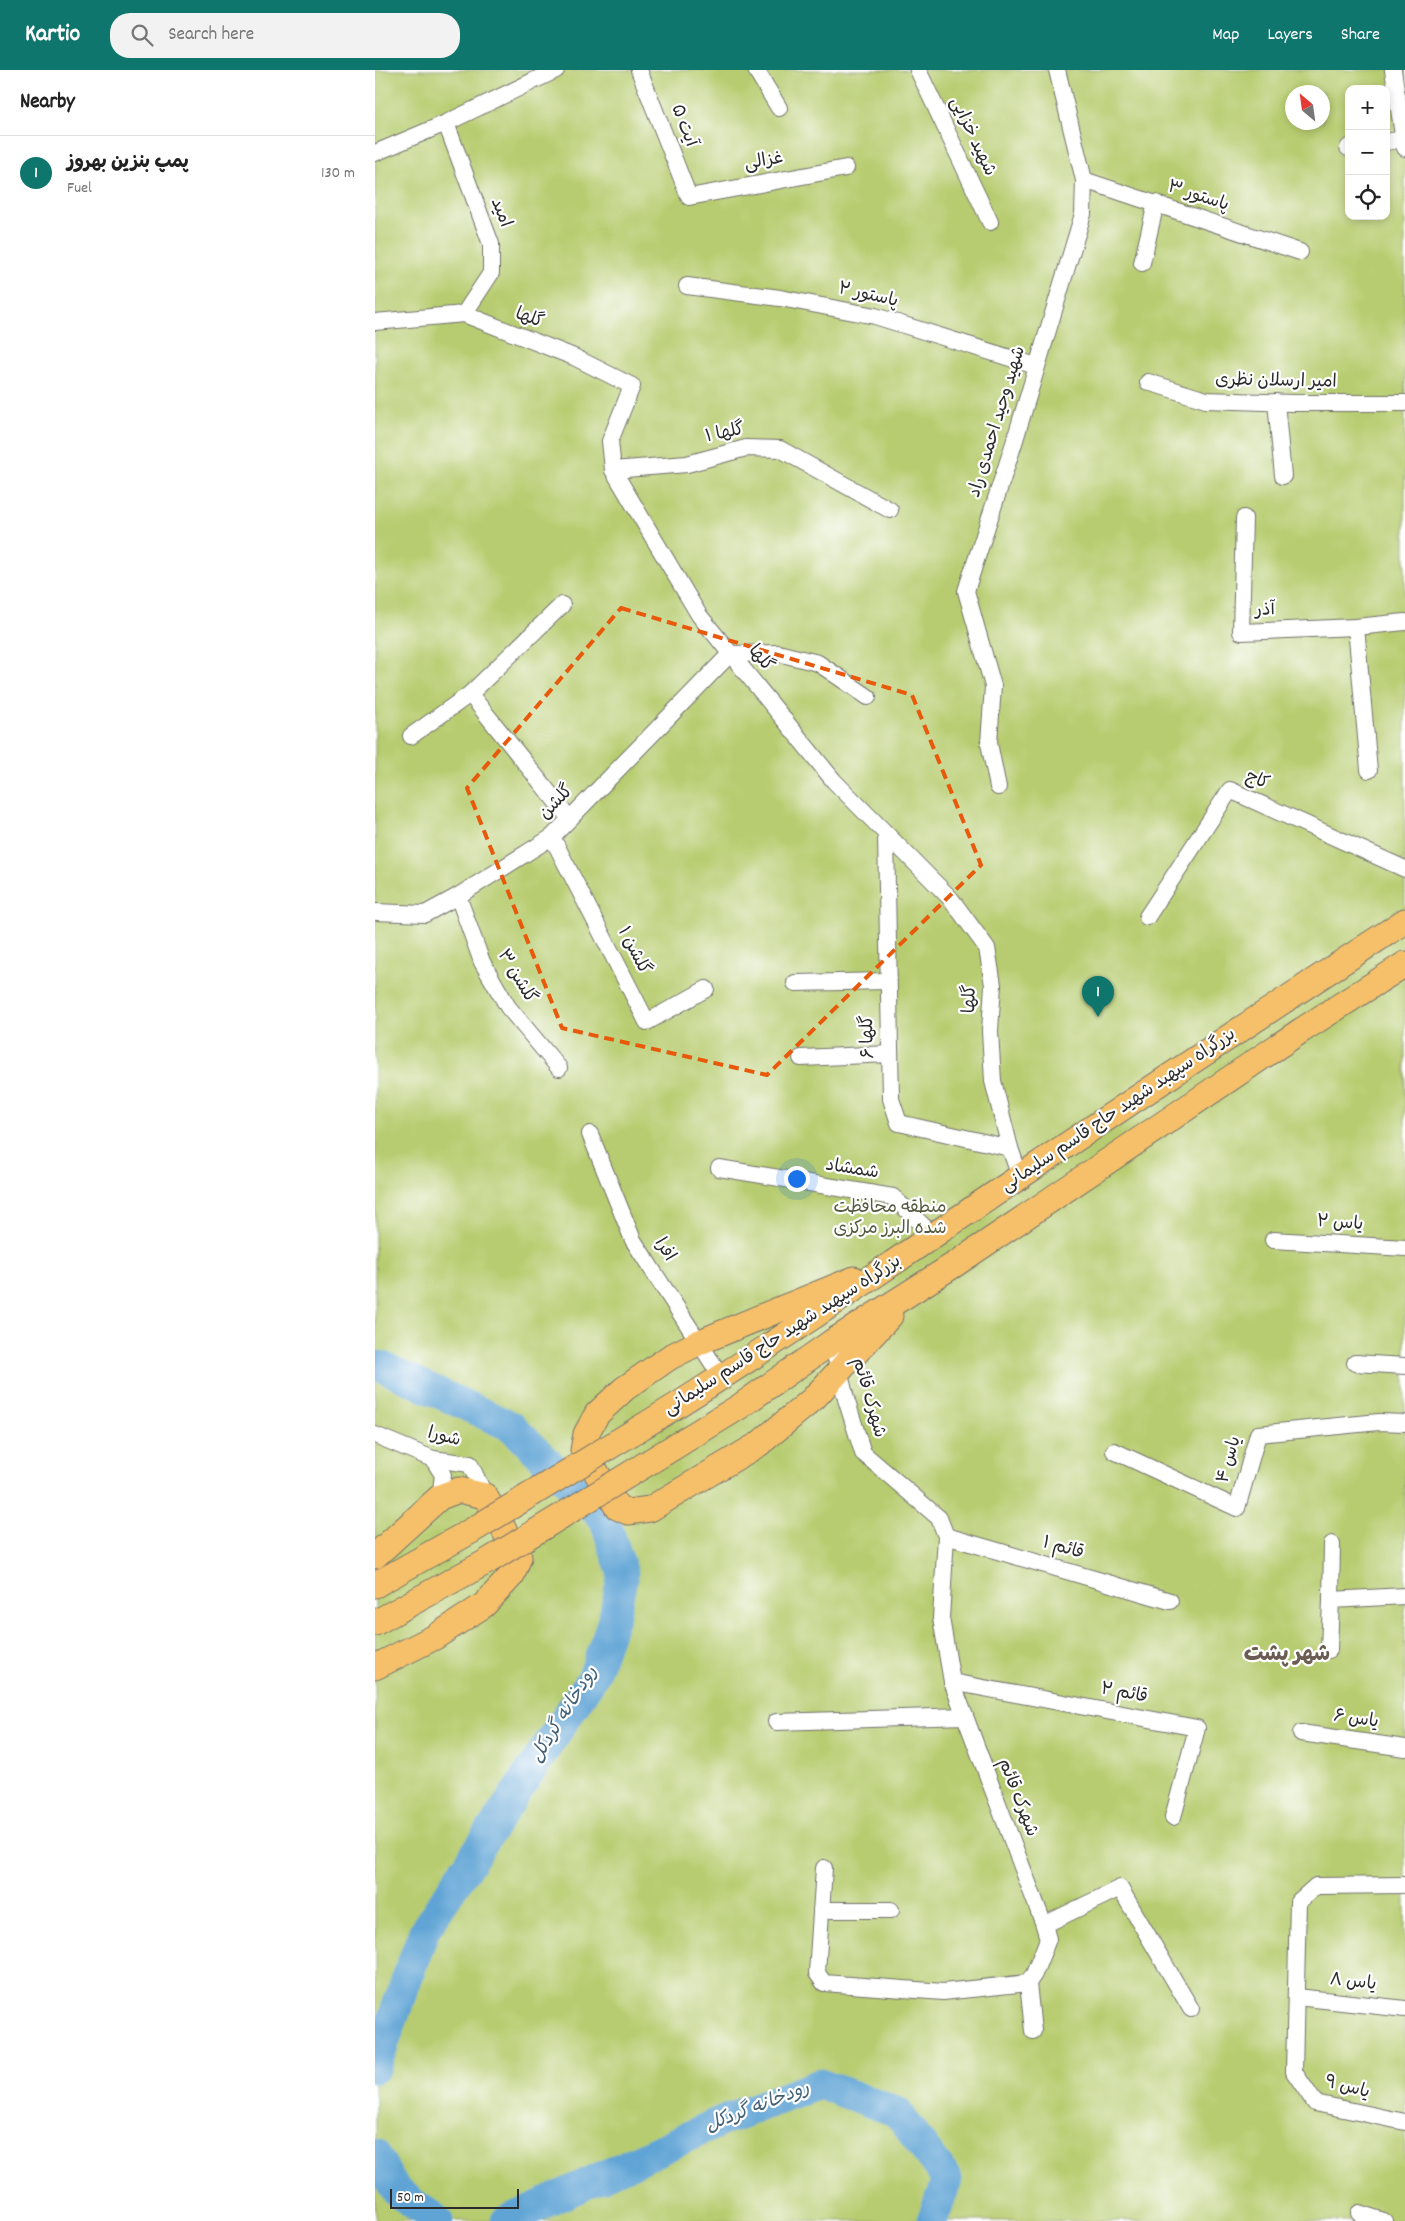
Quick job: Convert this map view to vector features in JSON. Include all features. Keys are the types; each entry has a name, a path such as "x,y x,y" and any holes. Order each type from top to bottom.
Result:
{"highway":[{"name":"بزرگراه سپهبد شهید حاج قاسم سلیمانی","path":"375,1585 471,1531 722,1378 1405,921"},
{"name":"بزرگراه سپهبد شهید حاج قاسم سلیمانی","path":"375,1623 488,1560 739,1407 832,1342 917,1288 1302,1030 1405,964"},
{"path":"896,1263 699,1342 670,1358 624,1389 597,1414 586,1434 583,1450 617,1507 628,1512 650,1509 759,1444 813,1399 917,1288"},
{"path":"375,1556 414,1523 440,1497 459,1490 485,1496 519,1557 512,1575 484,1605 435,1637 375,1667"}],"street":[{"path":"375,153 446,123 556,70"},
{"name":"آیت ۵","path":"639,70 689,197"},
{"path":"755,70 779,108"},
{"name":"شهید خزایی","path":"918,70 990,222"},
{"name":"شهید وحید احمدی راد","path":"998,787 989,743 993,686 967,591 1015,443 1036,366 1083,214 1084,180 1057,70"},
{"path":"1390,142 1404,144 1393,70"},
{"name":"امید","path":"446,123 491,244 491,273 464,314"},
{"name":"غزالی","path":"689,197 845,168"},
{"name":"پاستور ۳","path":"1084,180 1300,252"},
{"path":"1142,263 1155,203"},
{"name":"پاستور ۲","path":"687,286 780,298 875,316 1036,366"},
{"name":"گلها","path":"375,322 464,314 574,358 632,386 610,441 613,470 699,615 835,781 951,900 987,948 993,986 989,1031 993,1081 1010,1148 1020,1177"},
{"name":"امیر ارسلان نظری","path":"1148,382 1206,400 1405,403"},
{"path":"1275,402 1283,476"},
{"name":"گلها ۱","path":"613,470 687,464 746,448 780,449 890,510"},
{"name":"آذر","path":"1244,518 1241,632 1356,627 1405,622"},
{"path":"411,736 470,694 562,605"},
{"path":"1356,627 1369,770"},
{"path":"730,654 778,653 818,664 868,697"},
{"name":"گلشن","path":"375,912 425,914 552,838 730,654"},
{"path":"470,694 569,819"},
{"name":"کاج","path":"1147,917 1230,790 1405,869"},
{"name":"گلها ۶","path":"886,835 891,1099 899,1123 1010,1148"},
{"name":"گلشن ۱","path":"552,838 647,1022 706,988"},
{"name":"گلشن ۳","path":"458,896 482,962 508,1007 559,1068"},
{"path":"795,982 888,981"},
{"path":"801,1058 890,1054"},
{"name":"افرا","path":"590,1134 633,1240 722,1378"},
{"name":"شمشاد","path":"719,1168 893,1197 935,1236"},
{"name":"یاس ۲","path":"1273,1240 1405,1248"},
{"name":"شهرک قائم","path":"832,1342 863,1453 939,1518 946,1536 941,1618 952,1682 1044,1925 1047,1939 1034,1974 1028,1983"},
{"path":"1355,1363 1405,1366"},
{"name":"یاس ۴","path":"1114,1450 1237,1508 1258,1434 1379,1422 1405,1423"},
{"name":"شورا","path":"375,1435 433,1459 470,1464 485,1496"},
{"path":"433,1459 443,1475 440,1497"},
{"name":"قائم ۱","path":"946,1536 1170,1601"},
{"path":"1329,1650 1332,1544"},
{"path":"1331,1600 1405,1596"},
{"name":"قائم ۲","path":"952,1682 1197,1728 1173,1817"},
{"path":"776,1722 965,1716"},
{"name":"یاس ۶","path":"1301,1732 1405,1748"},
{"path":"824,1868 817,1973 824,1984 943,1992 1028,1983 1033,2031"},
{"path":"1297,1997 1298,1902 1316,1886 1405,1886"},
{"path":"1044,1925 1120,1888 1191,2009"},
{"path":"821,1910 891,1910"},
{"name":"یاس ۸","path":"1297,1997 1405,2009"},
{"name":"یاس ۹","path":"1297,1997 1294,2072 1315,2103 1405,2122"},
{"path":"1359,2213 1384,2221"}],"highlighted area":[{"path":"621,608 912,695 981,865 767,1075 562,1028 467,788"}],"green space":[{"name":"منطقه محافظت شده البرز مرکزی","path":"375,70 1405,70 1405,2221 375,2221"}],"waterway":[{"name":"رودخانه گردکل","path":"375,1366 383,1367 512,1427 604,1518 623,1574 614,1617 593,1677 424,1931 375,2068"},
{"name":"رودخانه گردکل","path":"506,2221 726,2119 820,2084 897,2112 947,2179 932,2221"},
{"name":"رودخانه گردکل","path":"375,2154 397,2192 438,2221"}],"place":[{"name":"پمپ بنزین بهروز","path":"1098,1017"}],"district":[{"name":"شهر پشت","path":"1287,1655"}]}
